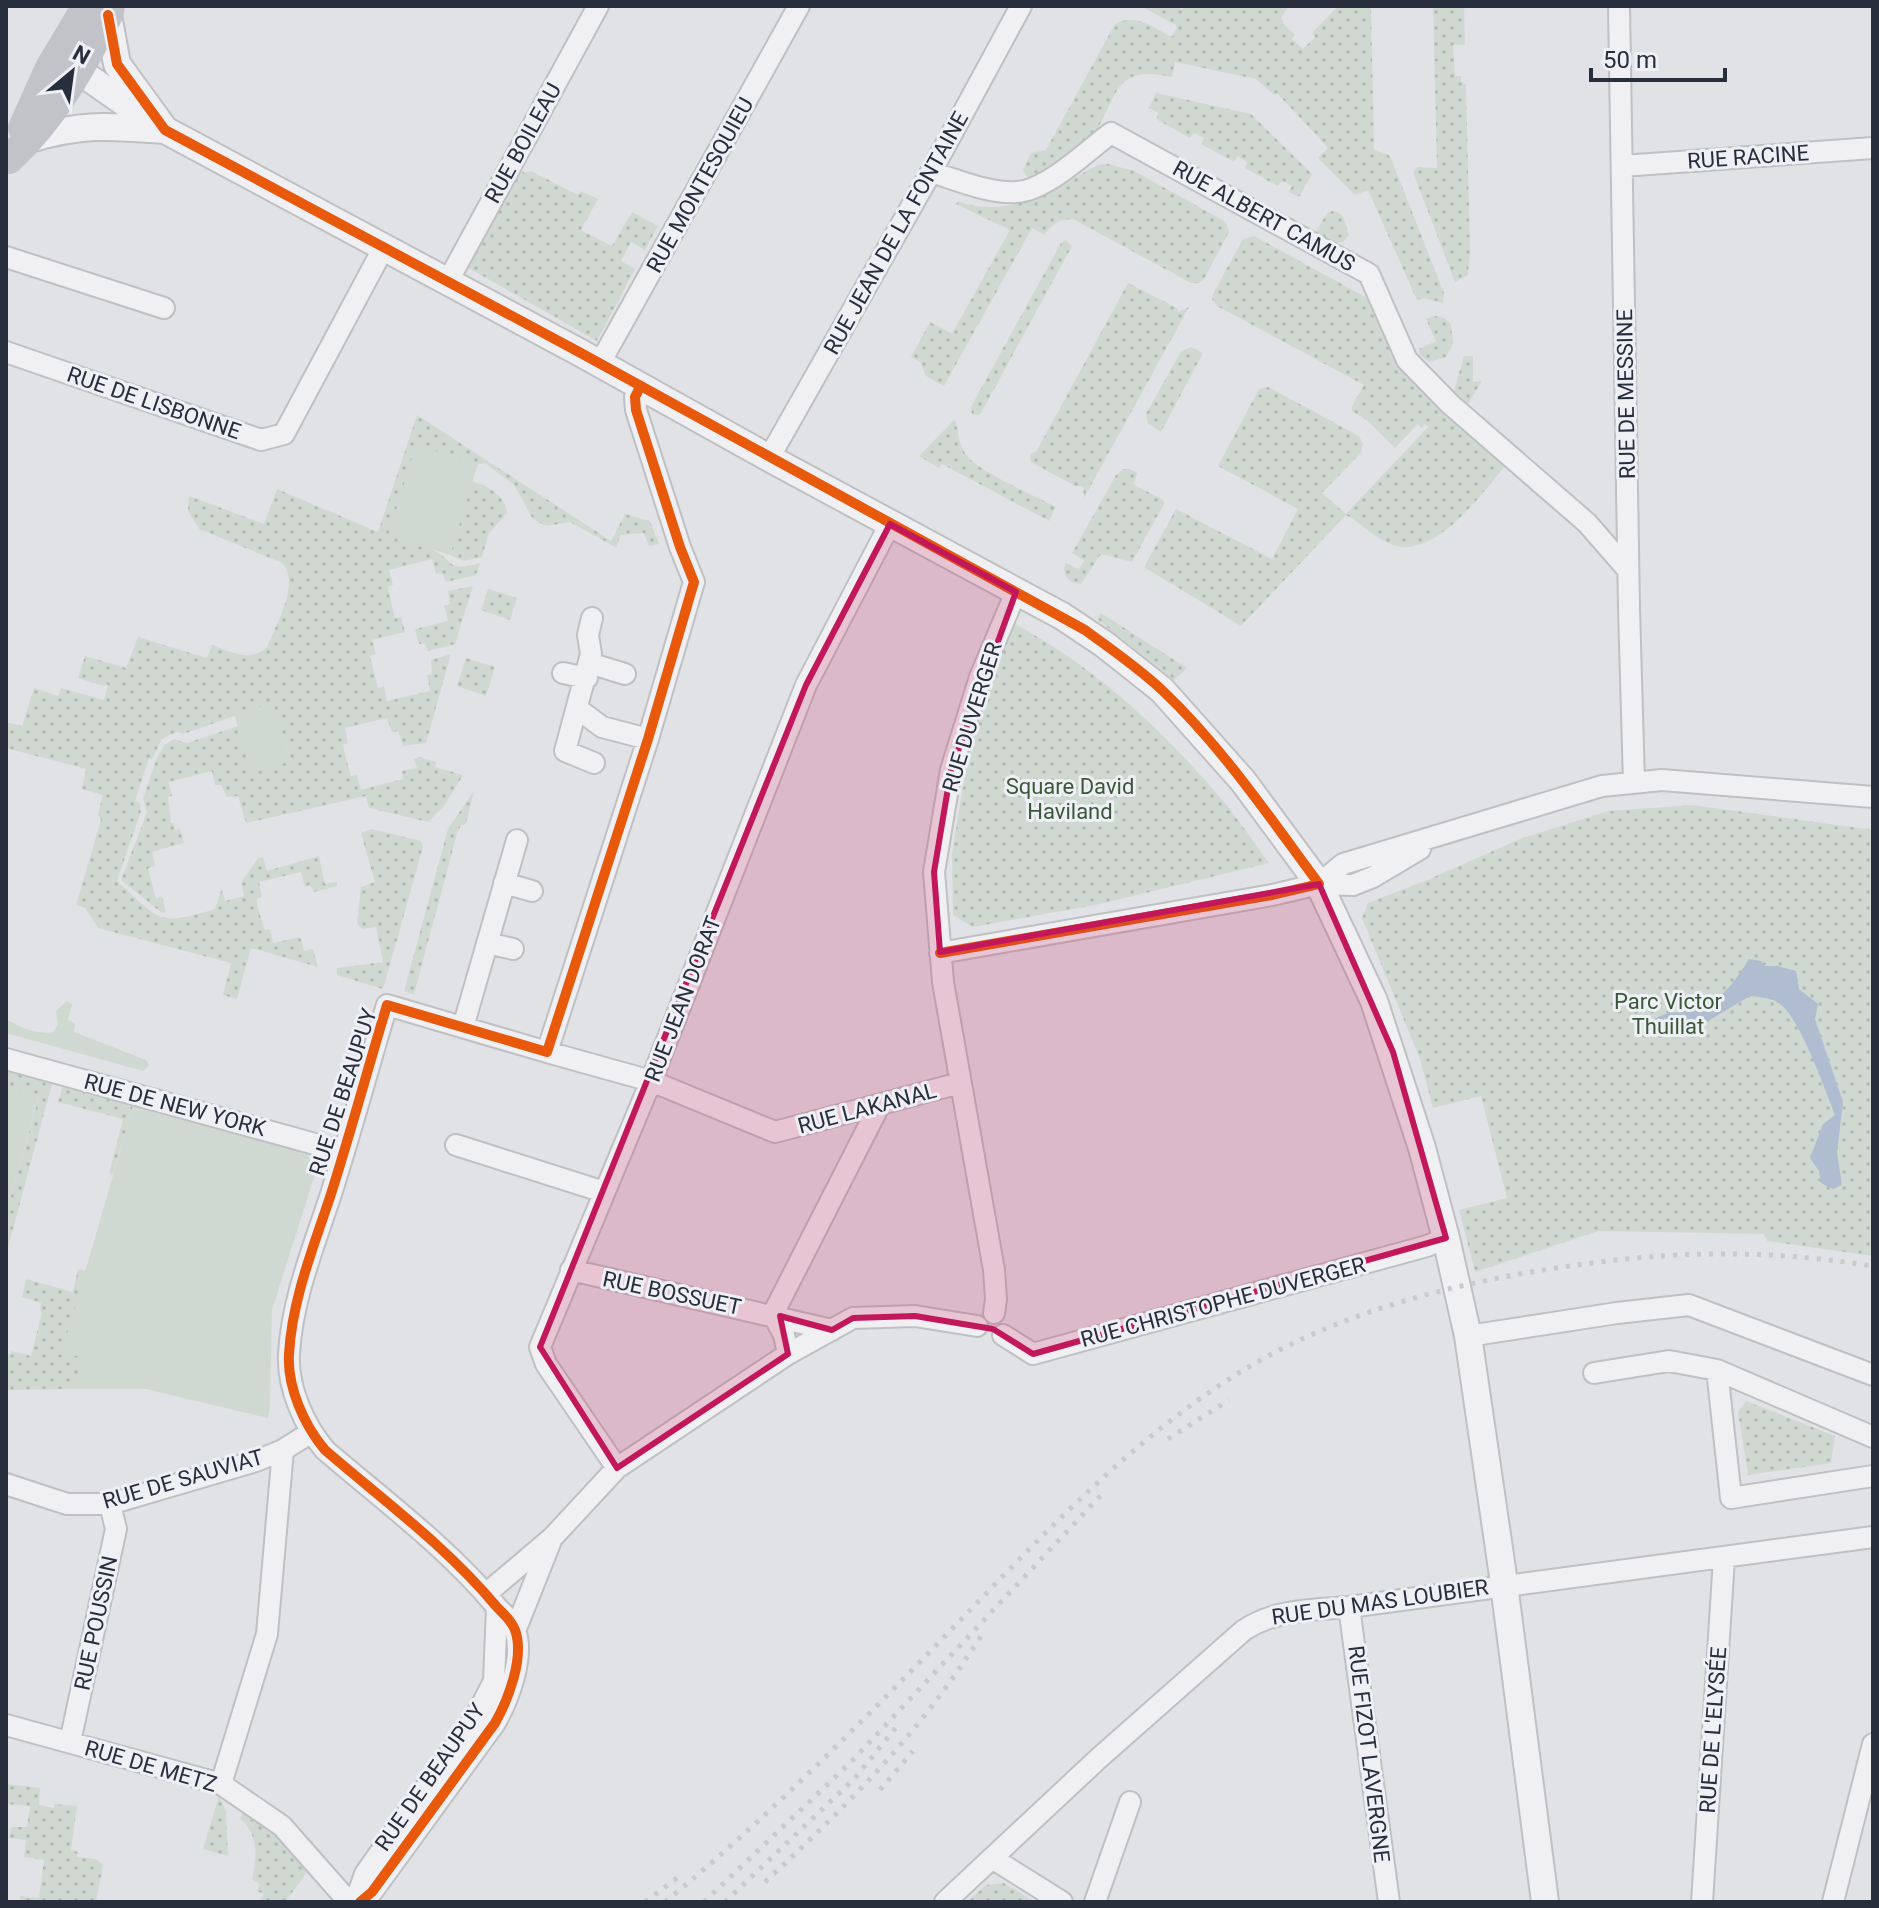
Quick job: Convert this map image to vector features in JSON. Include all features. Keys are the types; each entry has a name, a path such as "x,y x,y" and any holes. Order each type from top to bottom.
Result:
{"main road":[{"path":"15,155 66,75 101,9"}],"street":[{"name":"RUE BOILEAU","path":"448,281 598,6"},
{"name":"RUE MONTESQUIEU","path":"600,363 799,6"},
{"name":"RUE JEAN DE LA FONTAINE","path":"769,458 1021,6"},
{"name":"RUE DE MESSINE","path":"1619,6 1634,783"},
{"path":"101,9 117,64 165,130"},
{"path":"66,75 600,363 1085,630 1162,690 1243,781 1319,884 1374,1001 1446,1238 1468,1336 1545,1902"},
{"path":"15,155 64,129 106,125 165,130"},
{"name":"RUE ALBERT CAMUS","path":"931,172 996,190 1019,192 1046,181 1111,133 1369,274 1407,360 1450,404 1587,523 1628,570"},
{"name":"RUE RACINE","path":"1622,166 1873,148"},
{"name":"RUE DE LISBONNE","path":"6,352 261,440 284,434 384,247"},
{"path":"6,257 164,308"},
{"path":"547,1052 648,739 694,582 636,410 635,397 640,387"},
{"name":"RUE JEAN DORAT","path":"617,1468 546,1364 540,1347 651,1081 806,685 890,524"},
{"name":"RUE DUVERGER","path":"960,1083 940,953 934,872 951,770 980,677 1016,592"},
{"path":"592,618 588,635 591,654 578,709 556,749 594,763"},
{"path":"563,673 588,670 625,674"},
{"path":"578,709 602,727 648,739"},
{"path":"940,953 1272,895 1319,884 1353,885 1373,877 1446,834 1602,786 1662,780 1873,797"},
{"path":"463,1027 517,840"},
{"path":"504,883 532,891"},
{"path":"487,943 513,949"},
{"name":"RUE DE BEAUPUY","path":"358,1902 372,1892 495,1723 510,1696 515,1675 515,1631 509,1619 467,1572 325,1450 310,1433 295,1395 288,1357 296,1303 387,1005 547,1052"},
{"name":"RUE LAKANAL","path":"547,1052 651,1081 775,1132 960,1083"},
{"name":"RUE DE NEW YORK","path":"6,1059 344,1152"},
{"path":"960,1083 994,1270 994,1313"},
{"path":"773,1314 879,1106"},
{"path":"456,1145 604,1192"},
{"name":"RUE CHRISTOPHE DUVERGER","path":"1003,1335 1033,1354 1427,1246 1446,1238"},
{"name":"RUE BOSSUET","path":"571,1270 832,1330"},
{"path":"1468,1336 1689,1305 1873,1375"},
{"path":"994,1313 1006,1324 1003,1335 998,1340 986,1340 978,1332 977,1326 982,1316 994,1313"},
{"name":"RUE BOSSUET","path":"773,1314 784,1335 788,1354"},
{"path":"528,1601 508,1609 492,1600 617,1468 788,1354 853,1318 915,1316 977,1326"},
{"path":"1594,1373 1669,1361 1717,1370 1873,1437"},
{"path":"1717,1370 1731,1498 1873,1476"},
{"name":"RUE DE SAUVIAT","path":"6,1484 67,1504 110,1504 256,1461 283,1450 310,1433"},
{"path":"221,1784 267,1634 283,1450"},
{"name":"RUE POUSSIN","path":"70,1742 116,1529 110,1504"},
{"name":"RUE DU MAS LOUBIER","path":"945,1902 1099,1758 1259,1620 1276,1614 1873,1537"},
{"path":"515,1631 552,1538"},
{"name":"RUE DE L'ELYSÉE","path":"1702,1902 1724,1558"},
{"name":"RUE DE BEAUPUY","path":"358,1902 365,1874 476,1716 494,1681 492,1600"},
{"name":"RUE FIZOT LAVERGNE","path":"1349,1607 1389,1902"},
{"name":"RUE DE METZ","path":"6,1725 221,1784 282,1826 349,1902"},
{"path":"1833,1902 1873,1744"},
{"path":"1095,1902 1130,1802"},
{"path":"992,1858 1062,1902"}],"highlighted area":[{"path":"890,524 1016,592 951,770 934,872 940,952 1319,884 1393,1052 1446,1238 1033,1354 993,1329 915,1316 853,1318 832,1330 780,1316 788,1354 617,1468 540,1347 806,685"}],"green space":[{"path":"1141,6 1176,6 1182,10 1185,6 1285,6 1288,7 1281,18 1295,34 1292,39 1303,49 1315,37 1312,33 1338,6 1371,6 1374,149 1390,156 1444,293 1443,303 1423,298 1417,300 1368,190 1355,195 1318,158 1328,148 1277,93 1274,95 1256,79 1175,62 1172,77 1136,75 1118,89 1099,126 1083,146 1033,180 1027,177 1023,170 1031,153 1046,150 1115,24 1137,20 1172,37 1177,26"},
{"path":"1433,6 1464,6 1465,45 1453,45 1455,76 1461,76 1461,82 1466,84 1470,250 1468,275 1455,282 1413,172 1418,167 1437,168"},
{"path":"1156,93 1251,114 1312,174 1299,197 1289,192 1292,186 1282,181 1278,186 1245,168 1247,162 1238,156 1234,162 1201,144 1204,138 1194,133 1190,138 1156,119 1159,113 1149,108"},
{"path":"1108,164 1134,171 1226,222 1229,232 1204,279 1191,283 1073,219 1056,223 1044,235 1032,228 944,386 926,376 920,362 911,357 930,322 951,333 954,330 1010,230 956,204 958,201 995,207 1013,204 1031,199 1098,165"},
{"path":"520,170 525,173 531,171 578,195 581,191 598,199 581,230 612,246 632,212 658,226 645,250 631,242 621,261 635,269 597,341 467,267"},
{"path":"1332,211 1343,217 1349,235 1343,242 1336,243 1316,232 1327,213"},
{"path":"1254,236 1369,299 1407,375 1506,465 1454,523 1422,544 1405,547 1388,543 1346,515 1241,626 1144,567 1176,509 1272,559 1298,509 1218,466 1259,389 1268,387 1359,436 1363,444 1361,453 1322,493 1346,514 1428,427 1425,424 1422,428 1418,424 1395,448 1368,421 1352,411 1364,385 1217,306 1212,299 1213,294 1243,239"},
{"path":"1065,240 1072,246 981,413 972,414 971,407"},
{"path":"1128,283 1177,308 1178,312 1189,307 1084,498 1083,486 1075,486 1031,462 1030,454 1036,452"},
{"path":"1435,316 1451,324 1453,343 1446,357 1429,362 1420,355 1419,349 1436,341 1426,319"},
{"path":"1191,347 1203,353 1161,432 1148,424 1146,414 1181,351"},
{"path":"1464,356 1473,356 1473,382 1482,381 1465,409 1454,391"},
{"path":"417,415 611,541 625,514 650,521 659,544 649,546 644,533 620,535 617,548 570,522 546,526 533,519 514,485 485,463 478,464 416,446 389,536 428,548 456,566 480,563 476,575 446,582 442,573 436,574 432,559 389,570 393,585 388,587 395,618 401,617 405,632 372,640 376,654 370,656 378,688 384,686 387,701 430,691 427,675 432,674 431,660 451,654 426,743 403,746 398,731 392,732 387,718 345,728 348,743 343,745 351,776 357,775 361,790 403,779 402,771 417,768 414,759 419,757 436,762 435,767 463,775 444,806 428,822 369,808 366,796 246,823 238,796 227,797 221,785 215,785 212,771 169,782 171,823 174,823 175,830 180,829 184,843 152,852 155,866 148,868 156,899 162,897 166,912 162,913 121,880 147,812 143,799 164,745 174,739 187,743 238,726 253,772 291,760 272,703 162,739 152,759 149,758 135,801 140,803 141,811 117,881 142,904 160,916 170,918 215,909 222,888 225,901 244,896 241,883 258,858 263,857 267,871 319,856 325,884 337,882 337,886 314,892 310,885 305,887 301,872 259,882 262,897 257,899 259,911 265,930 270,929 273,943 300,937 304,951 313,949 318,967 251,948 237,999 223,995 231,963 98,928 85,908 76,905 101,820 98,814 103,795 82,789 86,769 6,748 6,722 22,726 34,688 58,696 61,688 104,700 108,684 104,686 78,678 85,656 126,668 138,637 207,658 212,645 247,655 261,652 267,647 285,604 289,581 287,571 282,563 199,529 188,511 189,496 264,524 277,489 378,532"},
{"path":"955,419 960,443 967,456 996,476 1056,507 1049,521 942,464 939,468 919,456"},
{"path":"416,445 478,464 450,555 388,536"},
{"path":"1123,469 1138,473 1133,484 1163,500 1164,504 1132,562 1101,554 1081,584 1071,582 1065,573 1066,563 1079,569 1084,560 1072,553 1116,475"},
{"path":"472,481 495,492 503,501 507,513 489,533 482,557 464,561 450,555"},
{"path":"473,586 455,644 428,651 425,643 419,644 415,629 448,621 444,606 450,604 448,591"},
{"path":"488,589 517,598 510,620 481,610"},
{"path":"1101,613 1187,668 1174,680 1097,619"},
{"name":"Square David Haviland","path":"1013,623 1097,678 1173,745 1225,803 1269,863 1100,904 973,927 953,915 952,853 968,756 976,720"},
{"path":"466,658 495,667 486,696 457,686"},
{"path":"273,703 291,761 253,773 234,714"},
{"path":"474,791 466,824 461,825 457,834 414,994 404,991 448,829"},
{"name":"Parc Victor Thuillat","path":"1693,805 1873,830 1873,1256 1767,1241 1765,1234 1598,1231 1475,1272 1459,1210 1507,1198 1481,1096 1433,1108 1420,1059 1362,918 1368,903 1520,839 1608,811"},
{"path":"372,829 421,841 423,847 383,989 337,975 337,968 383,962 376,927 362,929 357,923 361,887 375,882 361,833"},
{"path":"67,1001 72,1004 68,1020 75,1023 74,1032 146,1060 149,1065 143,1071 6,1033 6,1019 29,1030 53,1032 58,1025 56,1011"},
{"path":"6,1069 53,1080 6,1255 6,1214 39,1096 6,1087"},
{"path":"64,1082 134,1103 113,1174 109,1173 123,1119 58,1102"},
{"path":"6,1087 39,1095 6,1214"},
{"path":"134,1103 304,1147 316,1171 272,1310 268,1418 146,1389 69,1389 80,1371 78,1356 61,1355"},
{"path":"78,1269 102,1275 80,1371 69,1389 6,1390 6,1354 10,1355 11,1351 31,1356 42,1312 41,1303 22,1297 26,1279 73,1292"},
{"path":"1746,1401 1835,1436 1831,1463 1748,1475 1738,1412"},
{"path":"6,1784 40,1788 39,1805 54,1808 55,1804 77,1806 71,1850 78,1852 77,1857 96,1859 103,1865 96,1902 20,1902 20,1896 39,1898 44,1860 24,1857 26,1840 9,1838 11,1827 27,1827 30,1806 6,1804"},
{"path":"219,1796 226,1812 228,1856 203,1849"},
{"path":"244,1811 264,1825 304,1865 307,1872 285,1902 259,1902 264,1894 257,1891 260,1884 252,1879 255,1846 251,1832 240,1819"},
{"path":"1004,1883 1034,1902 967,1902 986,1885"}],"water":[{"path":"1749,959 1761,961 1764,966 1796,971 1799,989 1818,1004 1815,1019 1843,1102 1837,1153 1842,1185 1833,1189 1821,1183 1819,1171 1810,1158 1823,1124 1835,1115 1804,1039 1780,1004 1750,996 1708,1021 1658,1029 1655,1019 1659,1016 1696,1011 1715,1001"}],"railway":[{"path":"665,1902 739,1839 810,1772 1098,1483 1179,1414 1268,1356 1335,1325 1406,1300 1478,1282 1550,1269 1632,1258 1711,1254 1790,1256 1873,1266"},
{"path":"1168,1439 1229,1400"},
{"path":"704,1902 850,1763 1103,1493"},
{"path":"765,1882 882,1766 933,1705 981,1636"},
{"path":"725,1902 855,1778 898,1725"},
{"path":"880,1790 913,1751"},
{"path":"645,1902 677,1878"}],"cycle path":[{"path":"108,15 117,64 165,130 579,352 1085,630 1145,675 1185,713 1245,784 1319,884 1272,895 940,953"},
{"path":"360,1902 372,1892 495,1723 514,1678 518,1641 509,1620 477,1584 317,1440 298,1405 291,1379 289,1354 294,1313 387,1005 547,1052 648,739 694,582 636,410 635,397 640,387"}]}
